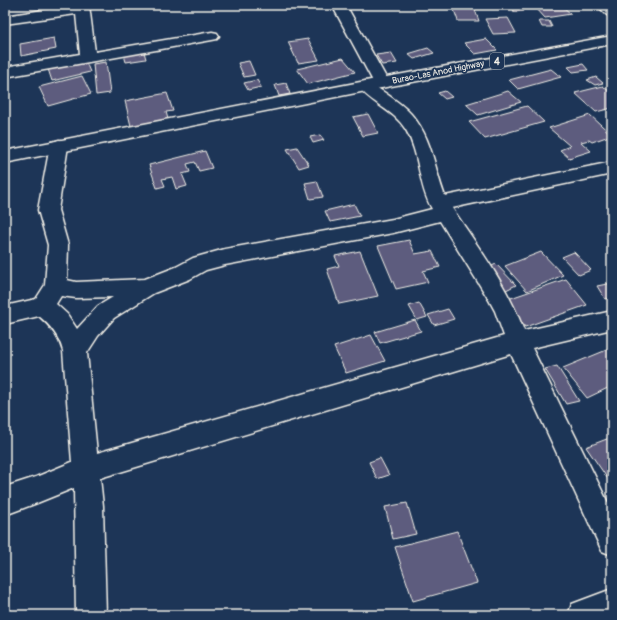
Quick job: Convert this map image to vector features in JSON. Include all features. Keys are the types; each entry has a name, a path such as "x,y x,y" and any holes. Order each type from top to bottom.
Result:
{"main road":[{"path":"340,5 382,100 396,108 409,122 420,142 432,189 442,209 506,310 518,342 612,541"},
{"path":"604,5 612,12"},
{"path":"5,20 82,7 88,58"},
{"path":"5,72 212,36"},
{"name":"Burao-Las Anod Highway","path":"5,156 374,84 612,40"},
{"path":"59,146 48,210 58,245 49,297 54,315 72,338 75,351 89,506 91,615"},
{"path":"75,351 90,329 106,312 146,287 183,273 200,264 225,257 393,226 442,209 612,168"},
{"path":"5,315 49,297 76,290 146,287"},
{"path":"5,501 37,490 86,469 518,342 612,320"},
{"path":"583,615 612,604"}],"building":[{"path":"513,5 521,5 524,11 514,12"},
{"path":"561,5 571,14 545,18 536,8"},
{"path":"453,7 474,7 479,21 458,21"},
{"path":"508,18 516,33 493,34 485,19"},
{"path":"539,21 549,21 552,27 542,27"},
{"path":"54,38 56,49 21,56 20,44"},
{"path":"308,39 319,60 298,63 288,42"},
{"path":"486,39 497,50 475,54 464,43"},
{"path":"428,48 434,53 414,59 408,54"},
{"path":"144,52 146,59 126,62 124,55"},
{"path":"391,53 397,63 382,65 376,55"},
{"path":"343,58 355,72 308,84 297,69"},
{"path":"85,60 90,72 52,81 48,69"},
{"path":"249,61 255,75 244,77 238,63"},
{"path":"106,62 110,93 96,95 93,64"},
{"path":"583,64 588,70 573,72 568,67"},
{"path":"551,69 561,77 518,89 509,80"},
{"path":"82,76 91,94 48,106 39,87"},
{"path":"596,77 603,83 595,85 587,80"},
{"path":"257,80 261,87 248,90 244,83"},
{"path":"286,83 290,94 279,96 275,85"},
{"path":"603,86 612,94 612,108 596,112 575,93"},
{"path":"445,91 452,97 445,99 438,93"},
{"path":"508,91 521,102 478,115 466,104"},
{"path":"167,93 173,111 166,112 168,119 131,126 125,101"},
{"path":"527,106 544,122 485,139 469,122"},
{"path":"368,114 378,133 363,136 353,117"},
{"path":"590,115 612,135 592,142 589,140 581,142 591,151 569,158 560,150 570,146 549,128"},
{"path":"320,135 324,140 313,143 310,137"},
{"path":"297,147 309,165 299,168 287,149"},
{"path":"205,151 212,168 199,171 195,162 187,164 190,172 182,174 187,186 176,189 172,177 162,179 165,186 157,188 149,165"},
{"path":"317,181 323,197 310,199 305,183"},
{"path":"354,204 360,216 330,222 325,211"},
{"path":"409,240 415,254 432,251 440,267 423,271 428,282 396,289 378,246"},
{"path":"360,251 378,296 339,304 327,269 339,266 335,256"},
{"path":"541,252 563,275 527,291 505,266"},
{"path":"574,252 591,270 579,275 562,257"},
{"path":"496,264 516,285 506,290 486,269"},
{"path":"566,279 587,305 525,327 505,300"},
{"path":"612,283 612,298 605,299 597,286"},
{"path":"419,303 427,317 417,320 409,306"},
{"path":"448,309 454,319 434,325 428,315"},
{"path":"415,320 421,331 380,343 375,332"},
{"path":"371,335 385,361 346,373 334,347"},
{"path":"609,349 612,353 612,386 587,398 563,368"},
{"path":"557,366 579,401 566,404 545,369"},
{"path":"612,437 612,485 586,447"},
{"path":"380,458 389,475 377,479 369,462"},
{"path":"407,503 416,534 393,539 385,507"},
{"path":"457,531 477,583 413,601 395,547"}]}
